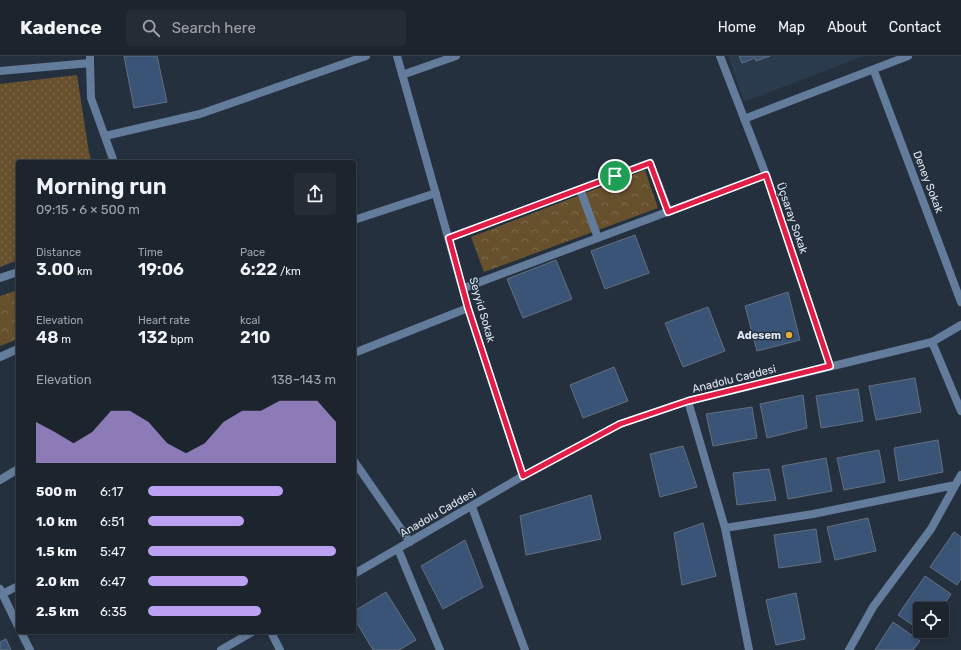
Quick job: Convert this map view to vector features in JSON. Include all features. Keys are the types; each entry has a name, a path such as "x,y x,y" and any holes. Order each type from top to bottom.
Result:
{"street":[{"path":"105,136 200,114 366,56"},
{"name":"Seyyid Sokak","path":"397,56 464,288 468,308 523,476"},
{"path":"402,75 456,56"},
{"name":"Üçsaray Sokak","path":"720,56 766,175 830,366"},
{"path":"744,119 874,71 908,56"},
{"path":"0,71 90,59 92,98 113,160"},
{"name":"Deney Sokak","path":"874,71 961,302"},
{"path":"449,238 650,163 668,212"},
{"path":"464,288 766,175"},
{"path":"580,189 598,238"},
{"path":"356,219 436,193"},
{"path":"0,278 16,273"},
{"path":"356,352 468,308"},
{"name":"Anadolu Caddesi","path":"356,573 472,507 523,476 620,424 688,401 932,342 961,325"},
{"path":"932,342 961,411"},
{"path":"0,357 16,350"},
{"path":"688,401 724,528 749,650"},
{"path":"356,464 410,542"},
{"path":"0,480 16,470"},
{"path":"849,650 873,607 931,529 961,475"},
{"path":"724,528 813,514 955,485"},
{"path":"472,507 525,650"},
{"path":"398,549 440,650"},
{"path":"16,587 1,591 16,622"},
{"path":"22,634 30,650"},
{"path":"221,650 249,634"},
{"path":"272,634 280,650"}],"shaded area":[{"path":"728,56 864,56 744,102"}],"green space":[{"path":"77,75 91,160 16,160 16,261 0,267 0,84"},
{"path":"645,170 658,208 484,272 471,237"},
{"path":"16,291 16,340 0,346 0,296"}],"building":[{"path":"124,56 157,56 167,102 134,108"},
{"path":"739,56 770,56 756,61 755,58 742,63"},
{"path":"635,235 649,273 605,289 591,251"},
{"path":"556,260 572,299 523,318 507,279"},
{"path":"788,292 800,340 757,351 745,306"},
{"path":"708,307 725,351 683,367 665,323"},
{"path":"614,367 628,401 583,418 570,385"},
{"path":"915,378 921,412 876,420 869,386"},
{"path":"858,389 863,421 821,428 816,396"},
{"path":"803,395 807,428 767,438 760,404"},
{"path":"752,407 757,438 713,446 706,414"},
{"path":"938,440 943,472 899,481 894,448"},
{"path":"683,446 697,487 660,497 650,454"},
{"path":"879,450 885,482 844,490 837,458"},
{"path":"826,458 832,491 788,499 782,466"},
{"path":"769,469 776,500 737,505 733,473"},
{"path":"591,495 601,539 526,555 520,516"},
{"path":"868,518 876,551 835,560 827,527"},
{"path":"703,523 716,576 682,585 674,533"},
{"path":"816,529 821,562 779,568 774,535"},
{"path":"954,532 961,537 961,579 957,585 930,567"},
{"path":"465,540 483,587 443,609 421,566"},
{"path":"925,576 951,594 946,602 913,602 913,625 898,615"},
{"path":"386,592 416,640 399,650 373,650 356,621 356,610"},
{"path":"796,593 805,639 776,645 766,600"},
{"path":"893,622 913,636 913,638 920,641 913,650 875,650"},
{"path":"6,639 11,650 0,650 0,642"}],"place":[{"name":"Adesem","path":"789,335"}],"route":[{"path":"650,163 668,212 766,175 830,366 688,401 620,424 523,476 468,308 464,288 449,238 615,176 650,163"}]}
